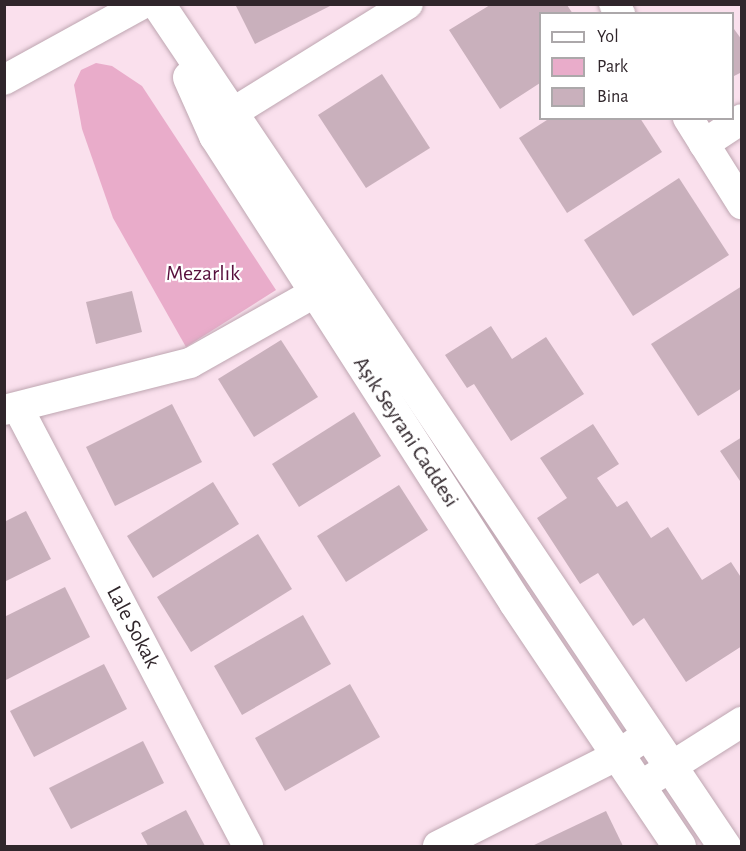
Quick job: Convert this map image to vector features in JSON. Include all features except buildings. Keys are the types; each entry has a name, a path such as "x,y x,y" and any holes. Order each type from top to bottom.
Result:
{"main road":[{"name":"Aşık Seyrani Caddesi","path":"157,4 724,846"},
{"name":"Aşık Seyrani Caddesi","path":"157,4 215,135 515,602 679,846"}],"street":[{"path":"4,80 142,4"},
{"path":"232,113 408,4"},
{"path":"704,144 741,119"},
{"path":"689,120 741,204"},
{"path":"11,409 190,363 315,292"},
{"name":"Lale Sokak","path":"11,409 248,846"},
{"path":"639,787 741,722"},
{"path":"438,846 618,755 648,734"}],"green space":[{"name":"Mezarlık","path":"96,63 112,66 142,86 276,290 186,347 113,218 82,129 74,85 81,70"}]}
